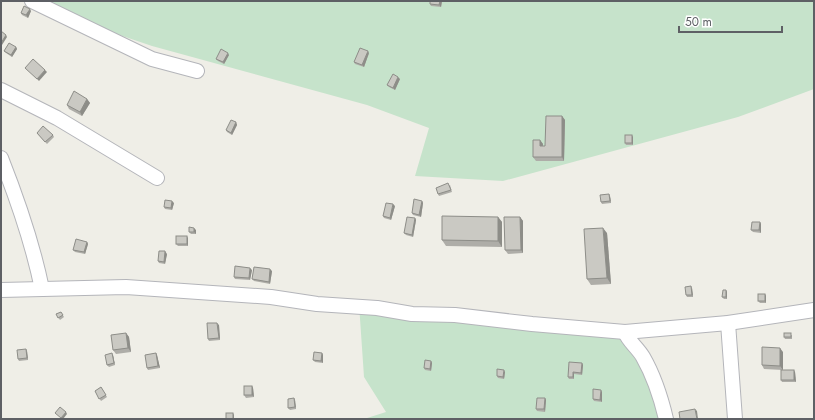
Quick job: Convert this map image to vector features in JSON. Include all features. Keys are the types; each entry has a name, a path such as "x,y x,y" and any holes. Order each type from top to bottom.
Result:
{"street":[{"path":"32,1 152,59 197,71"},
{"path":"1,90 58,118 157,178"},
{"path":"1,158 22,214 36,261 42,289"},
{"path":"1,290 126,287 271,297 317,304 377,308 412,314 455,315 532,324 625,332 728,323 814,310"},
{"path":"728,323 735,419"},
{"path":"625,332 643,357 654,379 666,419"}],"green space":[{"path":"27,1 814,1 814,89 738,117 503,181 415,176 429,128 367,105 152,46 28,4"},
{"path":"359,304 603,326 624,342 649,380 660,419 364,419 386,412 364,377"}],"building":[{"path":"430,1 440,1 439,5 430,4"},
{"path":"24,6 30,9 26,15 21,13"},
{"path":"1,31 6,35 1,43"},
{"path":"9,43 16,47 11,55 4,51"},
{"path":"360,48 368,51 362,65 354,62"},
{"path":"221,49 228,53 223,62 216,59"},
{"path":"33,59 45,70 37,79 25,68"},
{"path":"393,74 398,77 393,88 387,85"},
{"path":"74,91 87,99 80,112 67,105"},
{"path":"546,116 562,116 562,157 533,157 533,140 540,140 540,146 545,146"},
{"path":"231,120 236,122 231,133 226,130"},
{"path":"43,126 53,135 45,142 37,133"},
{"path":"625,135 632,135 632,143 625,143"},
{"path":"448,183 451,190 438,194 436,188"},
{"path":"609,194 610,201 601,202 600,195"},
{"path":"414,199 422,201 419,215 412,213"},
{"path":"165,200 172,201 171,208 164,207"},
{"path":"386,203 393,204 390,218 383,216"},
{"path":"442,216 498,217 498,241 442,240"},
{"path":"407,217 415,218 412,235 404,233"},
{"path":"504,217 520,217 521,250 505,250"},
{"path":"752,222 760,222 759,230 751,230"},
{"path":"189,227 194,228 194,232 189,232"},
{"path":"603,228 607,278 587,279 584,229"},
{"path":"176,236 187,236 187,244 176,244"},
{"path":"76,239 87,242 84,252 73,250"},
{"path":"159,251 165,251 164,262 158,261"},
{"path":"235,266 250,268 249,278 234,277"},
{"path":"254,267 270,269 269,282 252,279"},
{"path":"691,286 692,295 686,295 685,287"},
{"path":"723,290 726,290 726,297 722,297"},
{"path":"758,294 765,294 765,301 758,301"},
{"path":"61,312 63,315 58,318 56,314"},
{"path":"207,323 217,323 219,338 208,339"},
{"path":"126,333 128,348 113,350 111,335"},
{"path":"784,333 791,333 791,337 784,337"},
{"path":"762,347 780,348 780,366 762,365"},
{"path":"26,349 27,358 18,359 17,350"},
{"path":"314,352 322,353 321,361 313,360"},
{"path":"112,353 114,363 107,365 105,355"},
{"path":"156,353 158,366 147,368 145,355"},
{"path":"425,360 431,361 430,369 424,368"},
{"path":"569,362 582,363 581,373 573,372 573,377 568,377"},
{"path":"497,369 504,370 503,377 497,376"},
{"path":"781,370 794,370 794,380 781,380"},
{"path":"244,386 252,386 252,395 244,395"},
{"path":"101,387 106,395 99,399 95,391"},
{"path":"593,389 601,390 600,400 593,399"},
{"path":"294,398 295,407 288,408 288,399"},
{"path":"537,398 545,398 544,409 536,409"},
{"path":"60,407 66,412 61,418 55,413"},
{"path":"695,409 697,419 680,419 679,412"},
{"path":"226,413 233,413 233,419 226,419"}]}
